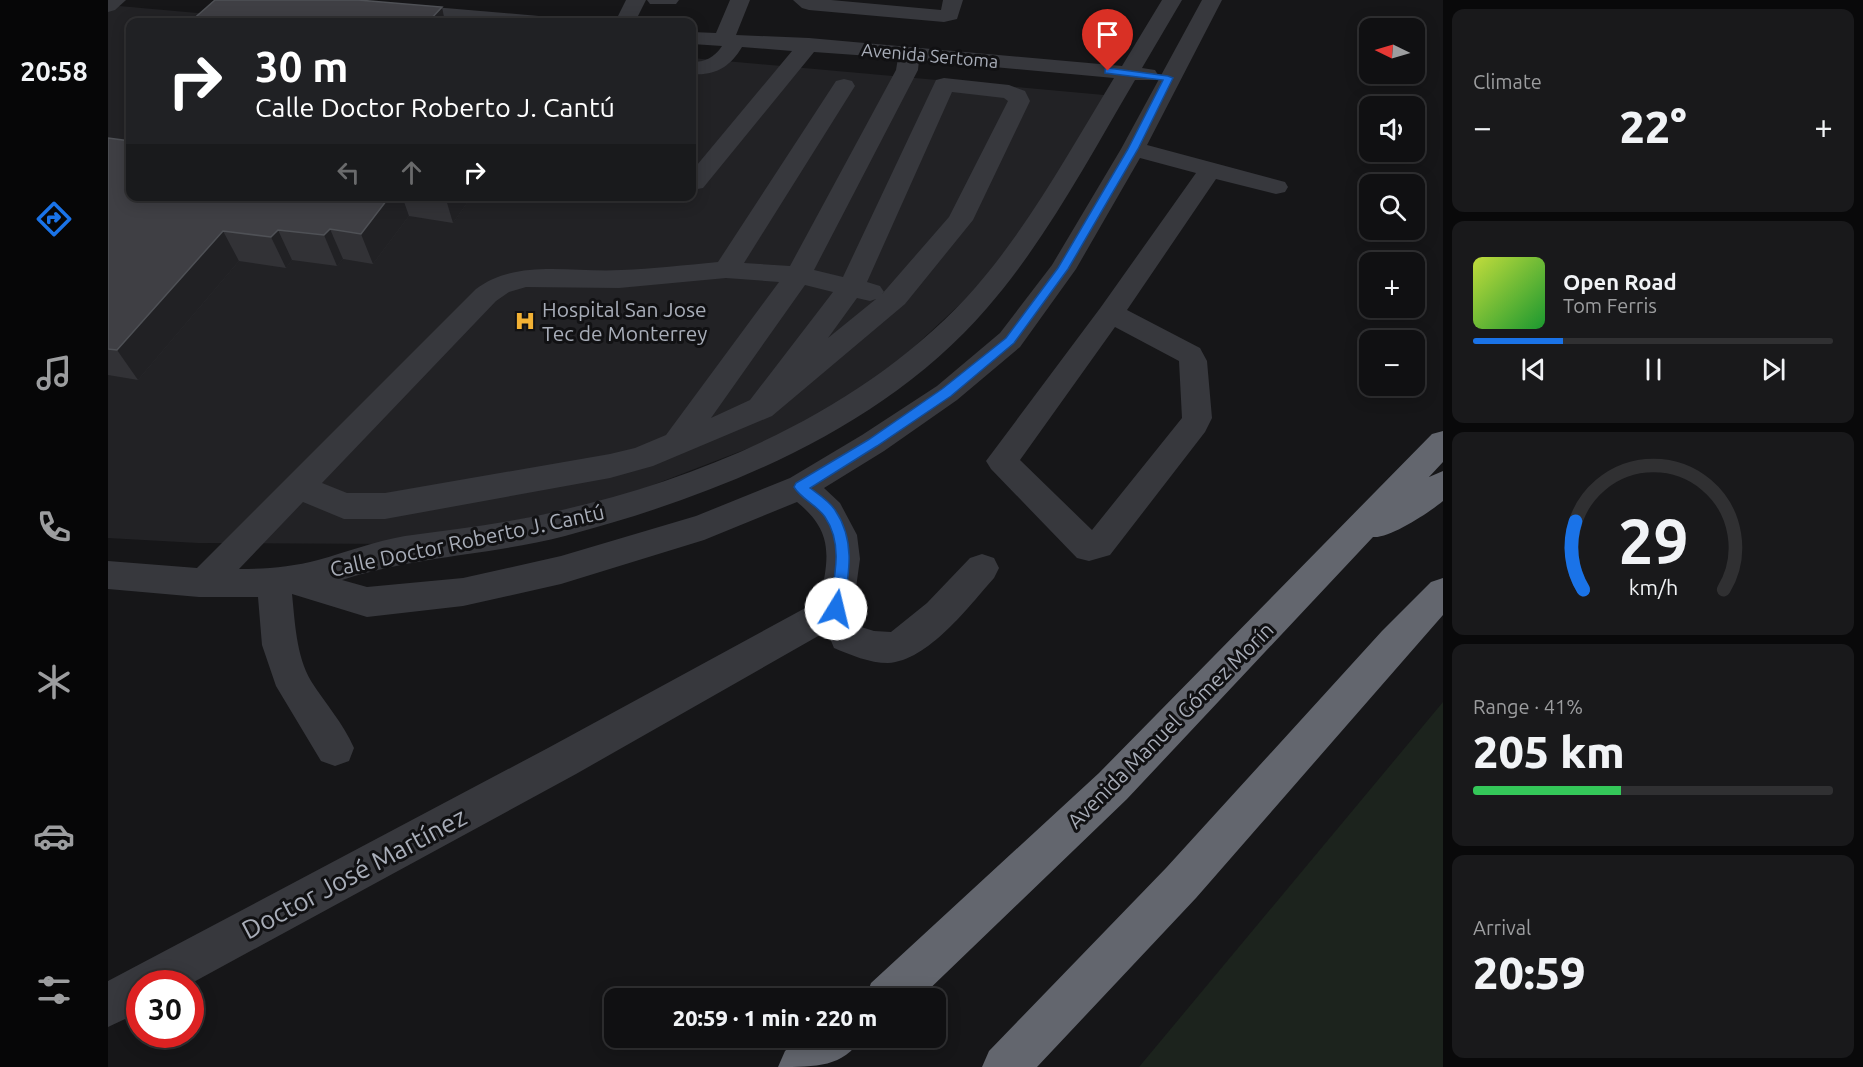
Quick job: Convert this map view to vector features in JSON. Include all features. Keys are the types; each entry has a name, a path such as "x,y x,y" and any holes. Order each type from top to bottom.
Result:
{"highway":[{"name":"Avenida Manuel Gómez Morín","path":"899,988 1113,786 1443,442"},
{"path":"1352,538 1421,501 1443,483"},
{"path":"1005,1067 1181,883 1395,642 1443,592"},
{"path":"801,1067 825,1048"}],"street":[{"path":"108,6 116,0"},
{"path":"478,17 493,0"},
{"path":"627,18 636,0"},
{"path":"657,0 669,0"},
{"path":"696,68 708,67 722,62 730,54 729,41 740,0"},
{"path":"803,0 809,4 876,5 946,16 950,15 953,0"},
{"name":"Calle Doctor Roberto J. Cantú","path":"108,575 204,582 284,581 386,553 563,523 684,487 774,450 849,407 910,364 961,319 1017,254 1130,73 1172,0"},
{"name":"Calle Doctor Roberto J. Cantú","path":"284,581 367,602 463,592 561,570 704,527 801,487 873,443 947,393 1010,340 1063,269 1133,149 1168,78 1212,0"},
{"path":"537,18 549,3"},
{"path":"866,49 876,5"},
{"path":"378,9 489,18"},
{"name":"Avenida Sertoma","path":"696,38 809,44 1168,78"},
{"path":"696,181 809,44"},
{"path":"677,443 798,275 907,70 910,53"},
{"path":"300,487 344,506 385,506 610,466 642,458 761,408 895,298 960,220 1019,102 1014,94 944,85 852,286 761,408"},
{"path":"726,270 844,86"},
{"path":"1133,149 1276,187"},
{"path":"1111,314 1190,355 1193,361 1197,418 1183,444 1098,546 1092,548 1085,546 1002,461 1111,314 1210,169"},
{"path":"204,582 496,288 512,280 526,278 619,279 726,270 798,275 895,298"},
{"path":"801,487 829,512 841,536 844,564 836,609 848,637 866,646 893,646 923,630 982,568"},
{"path":"284,581 280,645 294,686 335,748"},
{"name":"Doctor José Martínez","path":"173,970 562,761 836,609"},
{"path":"108,1005 126,995"}],"shaded area":[{"name":"Hospital San Jose Tec de Monterrey","path":"108,5 253,18 126,18 126,201 696,201 696,58 1104,95 1107,102 998,269 887,372 809,425 614,500 402,544 198,543 108,538"},
{"path":"1443,702 1443,1067 1139,1067"}],"building":[{"path":"215,0 358,0 442,7 432,18 195,18"},
{"path":"108,138 126,140 126,201 386,201 361,234 330,229 324,235 278,230 271,237 223,231 117,350 108,349"}],"place":[{"name":"Hospital San Jose Tec de Monterrey","path":"525,321"}],"route":[{"path":"836,609 844,564 841,536 829,512 801,487 873,443 947,393 1010,340 1063,269 1133,149 1168,78 1108,71"}]}
